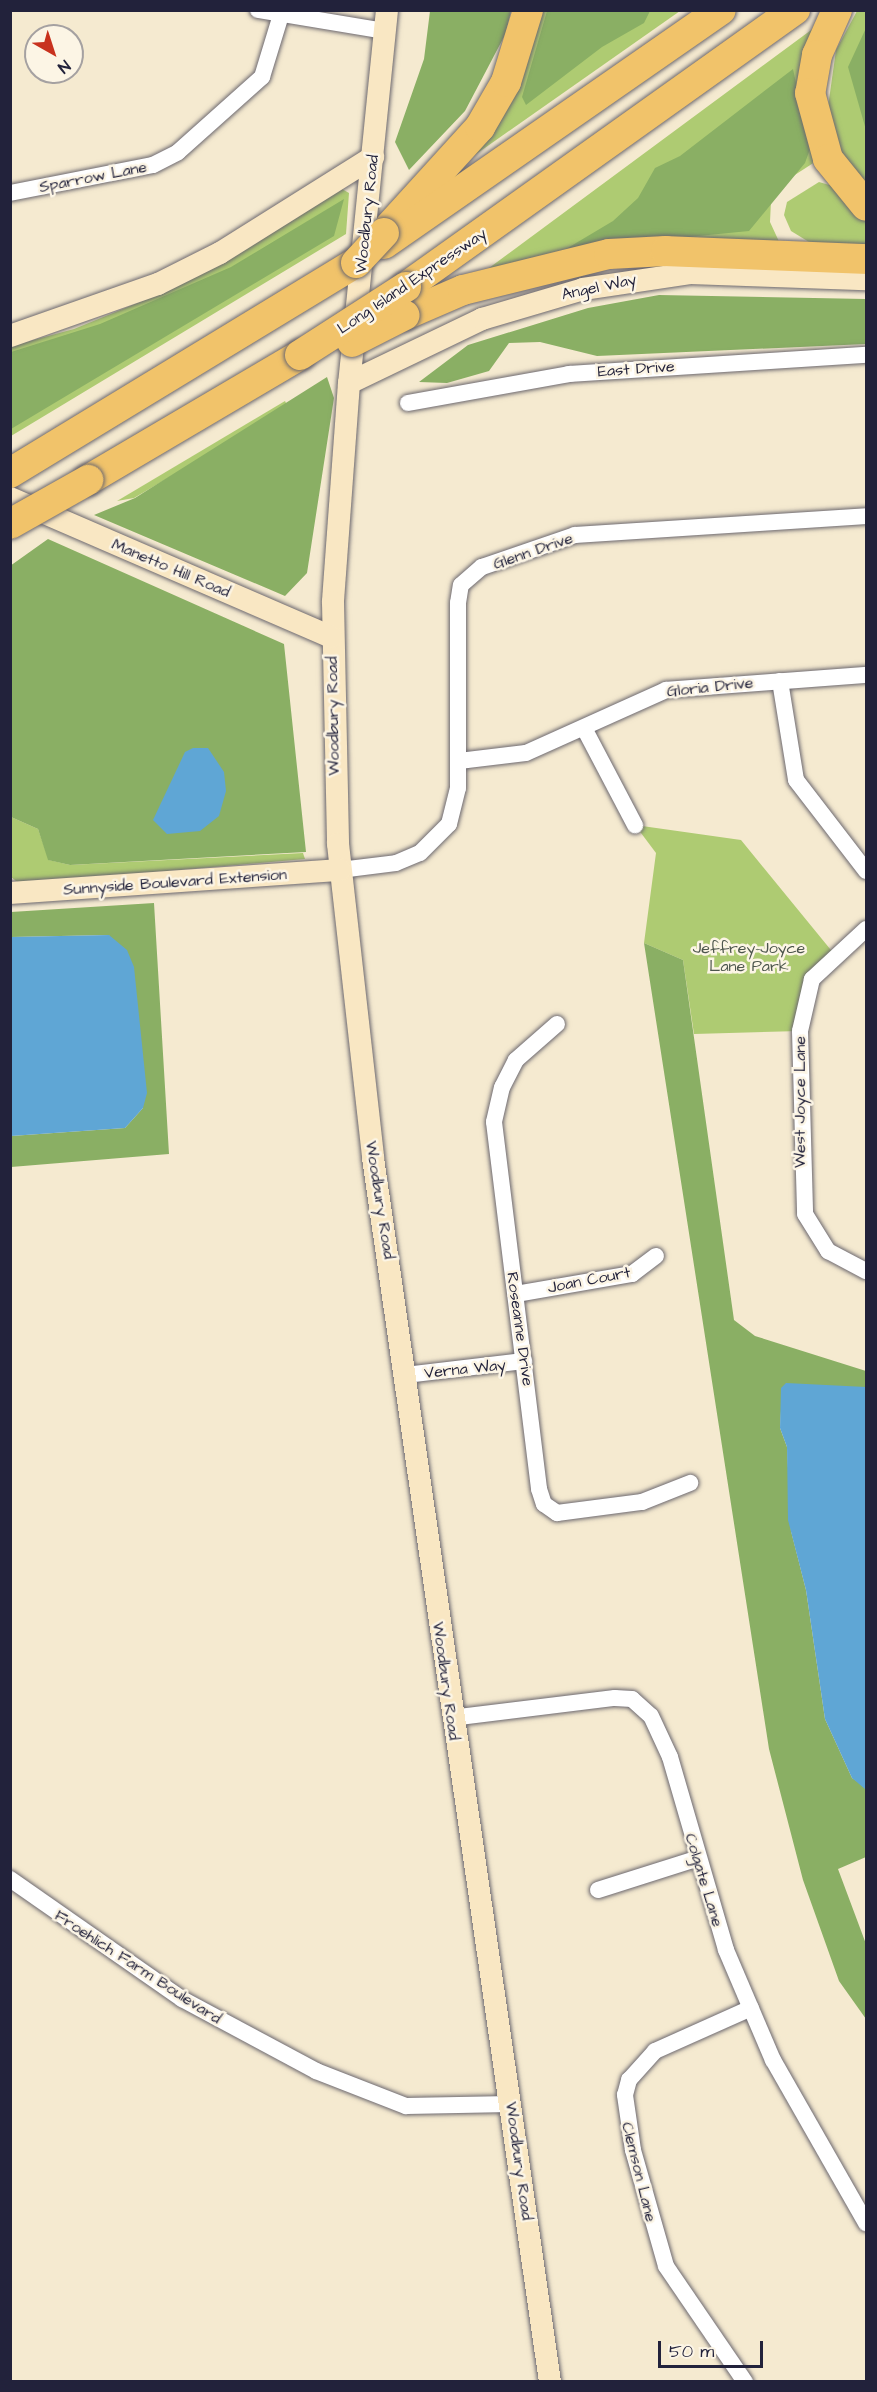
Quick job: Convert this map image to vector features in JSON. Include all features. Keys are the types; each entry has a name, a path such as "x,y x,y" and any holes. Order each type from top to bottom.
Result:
{"highway":[{"path":"416,211 480,127 506,82 528,10"},
{"path":"23,466 356,263 416,211 721,10"},
{"name":"Long Island Expressway","path":"10,524 405,301 795,10"},
{"path":"837,10 817,55 810,93 828,159 867,206"},
{"path":"405,301 463,290 609,254 666,250 867,260"}],"main road":[{"name":"Woodbury Road","path":"386,21 349,384 331,637 340,870 371,1147 405,1374 451,1718 511,2103 550,2382"},
{"path":"10,336 158,284 220,253 373,157"},
{"name":"Angel Way","path":"349,384 482,319 583,289 690,273 867,279"},
{"name":"Manetto Hill Road","path":"10,498 331,637"},
{"name":"Sunnyside Boulevard Extension","path":"10,893 340,870"}],"street":[{"path":"258,10 280,18 386,21"},
{"name":"Sparrow Lane","path":"10,194 153,165 178,152 262,77 280,18"},
{"name":"East Drive","path":"408,403 568,374 867,355"},
{"name":"Glenn Drive","path":"340,870 396,863 438,838 455,806 459,761 458,603 461,585 482,567 575,535 867,516"},
{"name":"Gloria Drive","path":"459,761 526,753 666,690 867,675"},
{"path":"780,681 796,780 867,871"},
{"path":"584,728 635,825"},
{"name":"West Joyce Lane","path":"867,929 812,979 800,1031 805,1214 828,1251 867,1271"},
{"name":"Roseanne Drive","path":"557,1024 516,1060 497,1106 495,1149 516,1294 539,1489 551,1509 558,1514 642,1502 690,1483"},
{"name":"Joan Court","path":"516,1294 632,1274 656,1256"},
{"name":"Verna Way","path":"405,1374 524,1362"},
{"name":"Colgate Lane","path":"451,1718 581,1698 632,1700 651,1716 670,1757 696,1859 751,2008 803,2118 867,2223"},
{"path":"598,1890 696,1859"},
{"name":"Froehlich Farm Boulevard","path":"10,1879 182,1999 316,2071 406,2106 511,2103"},
{"name":"Clemson Lane","path":"745,2382 666,2266 633,2150 625,2095 629,2080 655,2051 751,2008"}],"green space":[{"path":"547,10 650,11 644,23 602,47 526,105 522,97"},
{"path":"430,11 511,11 506,33 465,111 409,170 395,142 424,59"},
{"path":"536,11 680,11 472,157"},
{"path":"857,11 866,11 866,191 840,154 828,107 836,50"},
{"path":"822,22 818,160 787,180 771,201 770,222 782,248 489,268"},
{"path":"866,28 866,130 848,67"},
{"path":"793,69 810,149 805,163 749,231 566,249 613,221 638,198 655,168 680,156"},
{"path":"819,182 833,186 866,218 866,250 809,242 791,231 784,215 787,202"},
{"path":"342,189 349,193 346,234 11,436 11,346 74,329 174,288"},
{"path":"344,199 334,236 11,429 11,352 100,324 231,267"},
{"path":"659,295 866,299 866,344 597,356 540,342 509,343 489,371 447,383 419,382 468,345 588,308"},
{"path":"327,377 334,398 307,573 285,596 94,515 135,498"},
{"path":"285,401 288,407 134,498 117,501"},
{"path":"48,539 284,644 306,852 70,865 48,860 38,829 11,817 10,566"},
{"path":"11,817 38,829 49,860 70,865 303,853 305,859 20,884 11,877"},
{"name":"Jeffrey-Joyce Lane Park","path":"635,825 741,840 835,955 822,967 800,1031 694,1034 683,960 644,943 656,853"},
{"path":"154,903 169,1154 11,1167 11,1136 125,1128 143,1108 109,935 11,937 11,912"},
{"path":"644,943 683,960 734,1320 755,1336 866,1371 866,1387 834,1388 781,1411 780,1428 787,1447 791,1531 806,1590 825,1719 852,1778 866,1787 866,1857 838,1869 866,1944 866,2019 839,1981 803,1880 769,1749"}],"water":[{"path":"193,748 208,748 224,772 226,791 219,816 200,831 167,834 153,820 185,752"},
{"path":"109,935 127,950 134,967 147,1093 143,1108 125,1128 11,1136 11,937"},
{"path":"786,1383 866,1387 865,1789 852,1778 825,1719 806,1590 788,1520 787,1447 780,1428 781,1388"}]}
